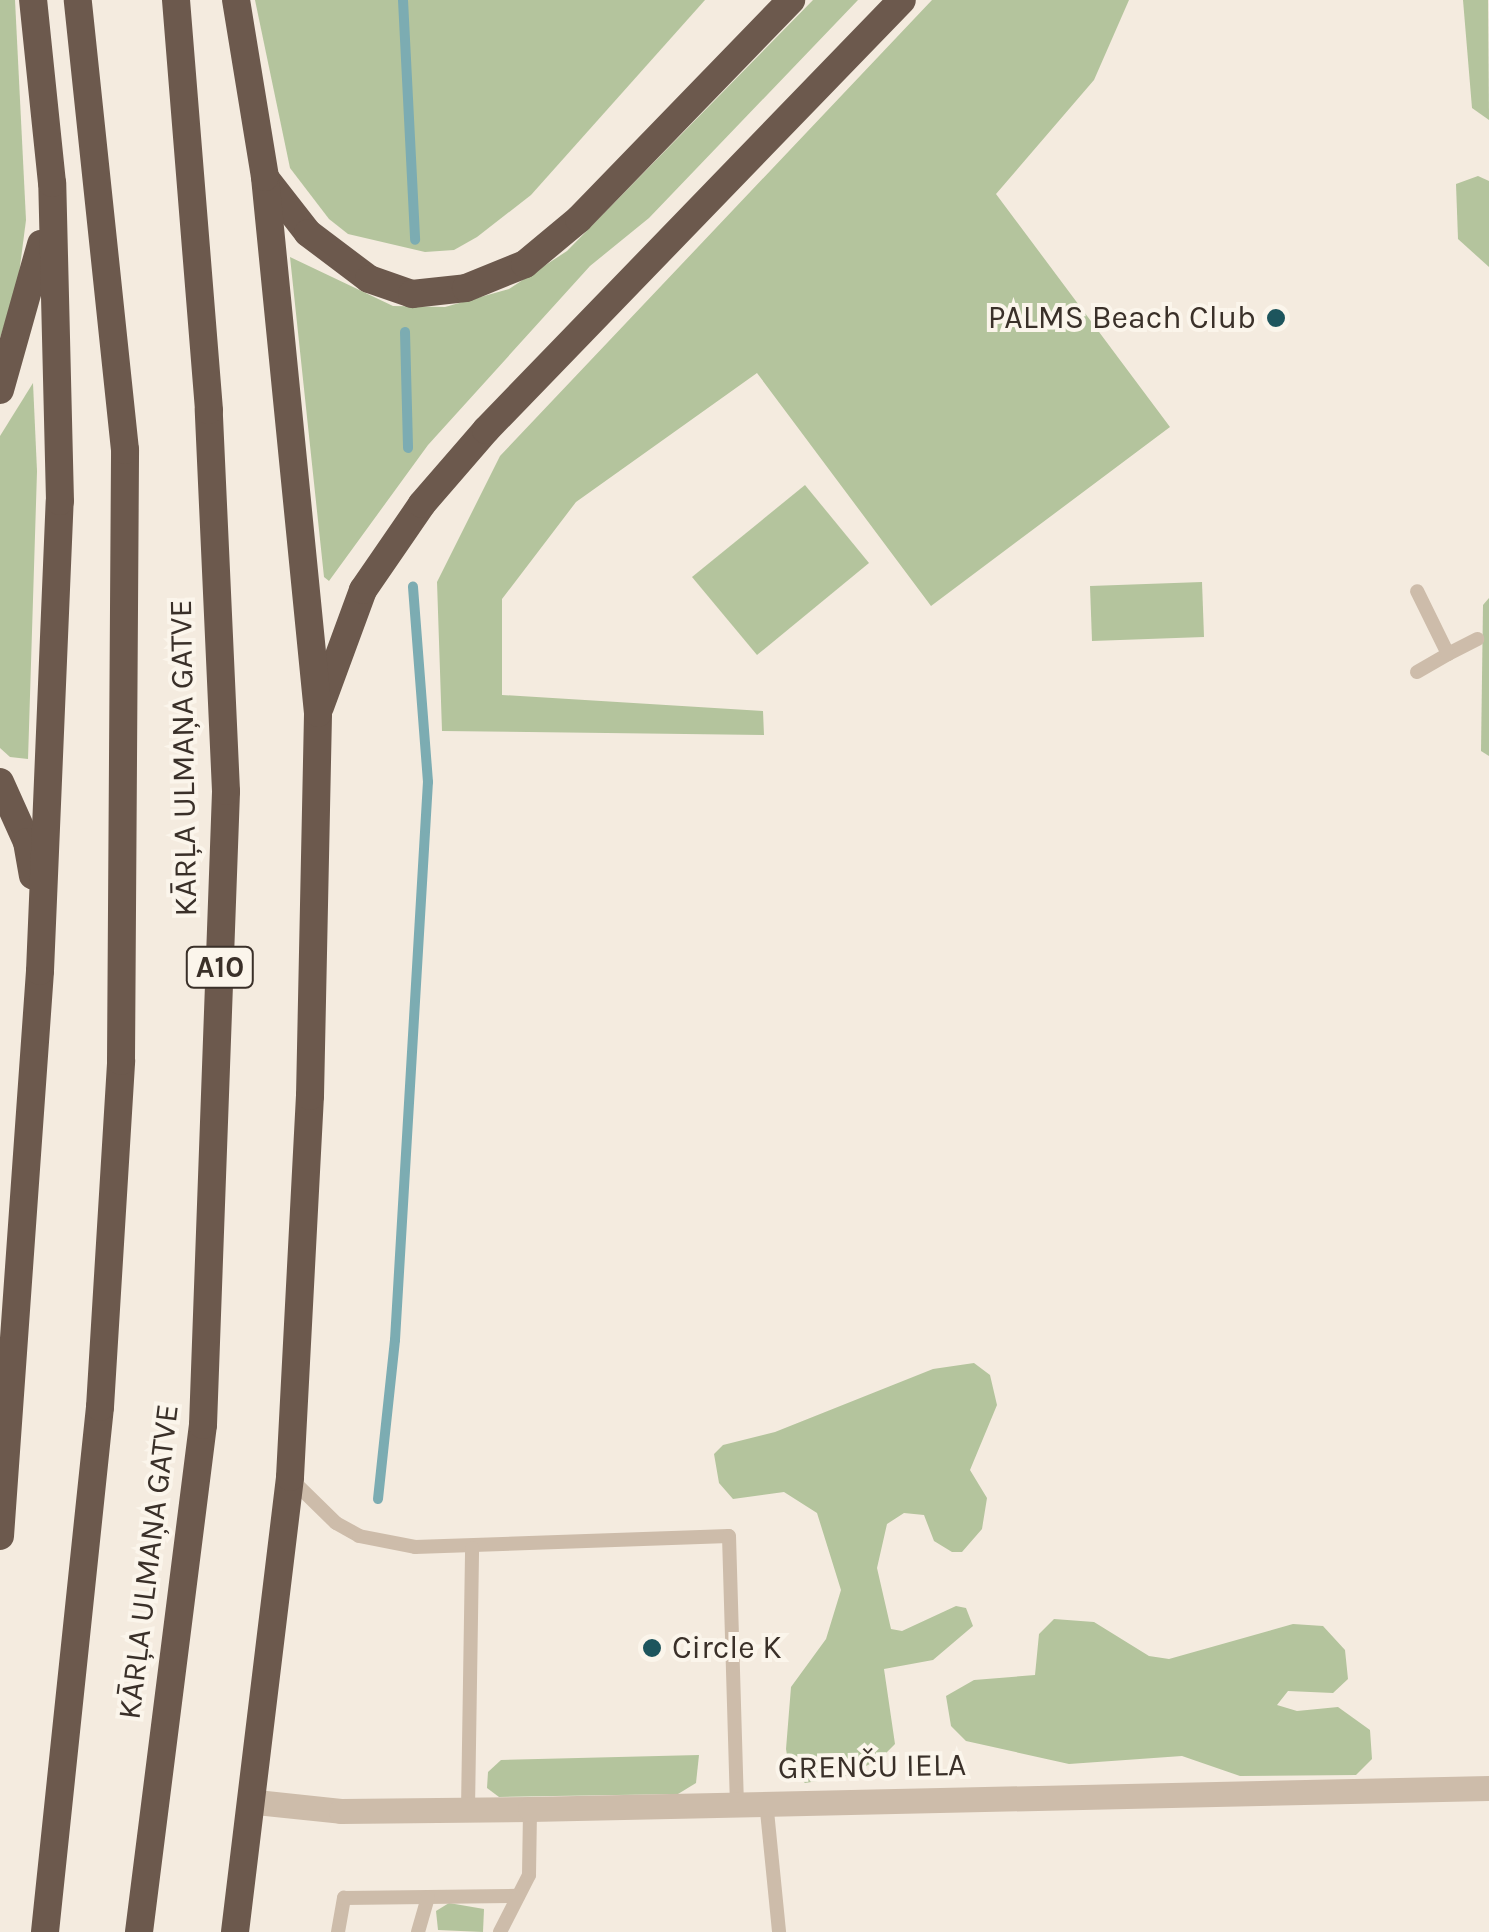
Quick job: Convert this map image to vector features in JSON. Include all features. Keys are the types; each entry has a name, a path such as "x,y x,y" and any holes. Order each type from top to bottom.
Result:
{"highway":[{"path":"0,1536 40,972 60,501 52,184 33,0"},
{"name":"KĀRĻA ULMAŅA GATVE","path":"45,1932 100,1408 121,1060 125,450 78,0"},
{"name":"KĀRĻA ULMAŅA GATVE","path":"139,1932 203,1425 226,791 208,390 176,0"},
{"path":"235,1932 256,1802 290,1477 310,1096 318,714 265,177 236,0"},
{"path":"265,177 308,234 369,279 412,294 466,288 525,264 579,218 791,0"},
{"path":"318,714 362,590 422,504 486,430 902,0"},
{"path":"0,390 35,280 52,184"},
{"path":"0,782 27,842 40,972"}],"street":[{"name":"GRENČU IELA","path":"256,1802 341,1810 530,1809 766,1800 1489,1788"}],"lane":[{"path":"1417,591 1448,654"},
{"path":"1417,672 1477,639"},
{"path":"290,1477 320,1511 359,1536 472,1548 729,1536 737,1802"},
{"path":"468,1809 472,1548"},
{"path":"766,1800 779,1932"},
{"path":"500,1932 529,1875 530,1809"},
{"path":"338,1932 344,1898 518,1896"},
{"path":"418,1932 428,1897"}],"green space":[{"path":"0,0 15,0 26,220 18,282 0,338"},
{"path":"255,0 705,0 531,195 454,250 425,252 348,234 329,219 290,168"},
{"path":"813,0 858,0 649,218 590,266 428,445 329,581 324,577 290,257 393,306 445,307 509,289 567,251"},
{"path":"932,0 1129,0 1094,80 996,194 1170,427 931,606 757,373 576,502 502,599 502,695 763,711 764,735 442,731 437,582 500,456"},
{"path":"1463,0 1488,0 1489,120 1472,108"},
{"path":"1478,176 1489,181 1489,267 1458,239 1456,184"},
{"path":"33,383 37,471 28,759 10,757 0,748 0,436"},
{"path":"805,485 869,563 757,655 692,577"},
{"path":"1202,582 1204,637 1092,641 1090,586"},
{"path":"1489,598 1489,756 1481,751 1483,605"},
{"path":"974,1363 990,1375 997,1405 970,1470 987,1498 982,1529 962,1552 952,1552 934,1541 924,1515 904,1513 887,1524 877,1568 891,1629 902,1631 956,1606 966,1608 973,1626 933,1660 884,1669 895,1744 880,1759 844,1777 805,1783 789,1768 786,1749 791,1687 826,1639 841,1590 817,1513 784,1492 733,1499 719,1483 714,1454 723,1445 775,1432 933,1369"},
{"path":"1054,1619 1094,1622 1149,1656 1169,1659 1293,1624 1323,1626 1345,1650 1348,1679 1333,1693 1288,1691 1277,1705 1297,1711 1338,1707 1370,1730 1372,1759 1356,1775 1240,1776 1182,1756 1069,1764 966,1741 951,1726 946,1696 974,1680 1035,1675 1039,1634"},
{"path":"699,1755 696,1783 678,1794 499,1797 487,1788 488,1772 501,1760"},
{"path":"449,1903 484,1909 483,1932 438,1930 436,1911"}],"waterway":[{"path":"403,0 415,240"},
{"path":"405,332 408,448"},
{"path":"378,1499 395,1340 428,782 413,587"}],"place":[{"name":"PALMS Beach Club","path":"1276,318"},
{"name":"Circle K","path":"652,1648"}]}
